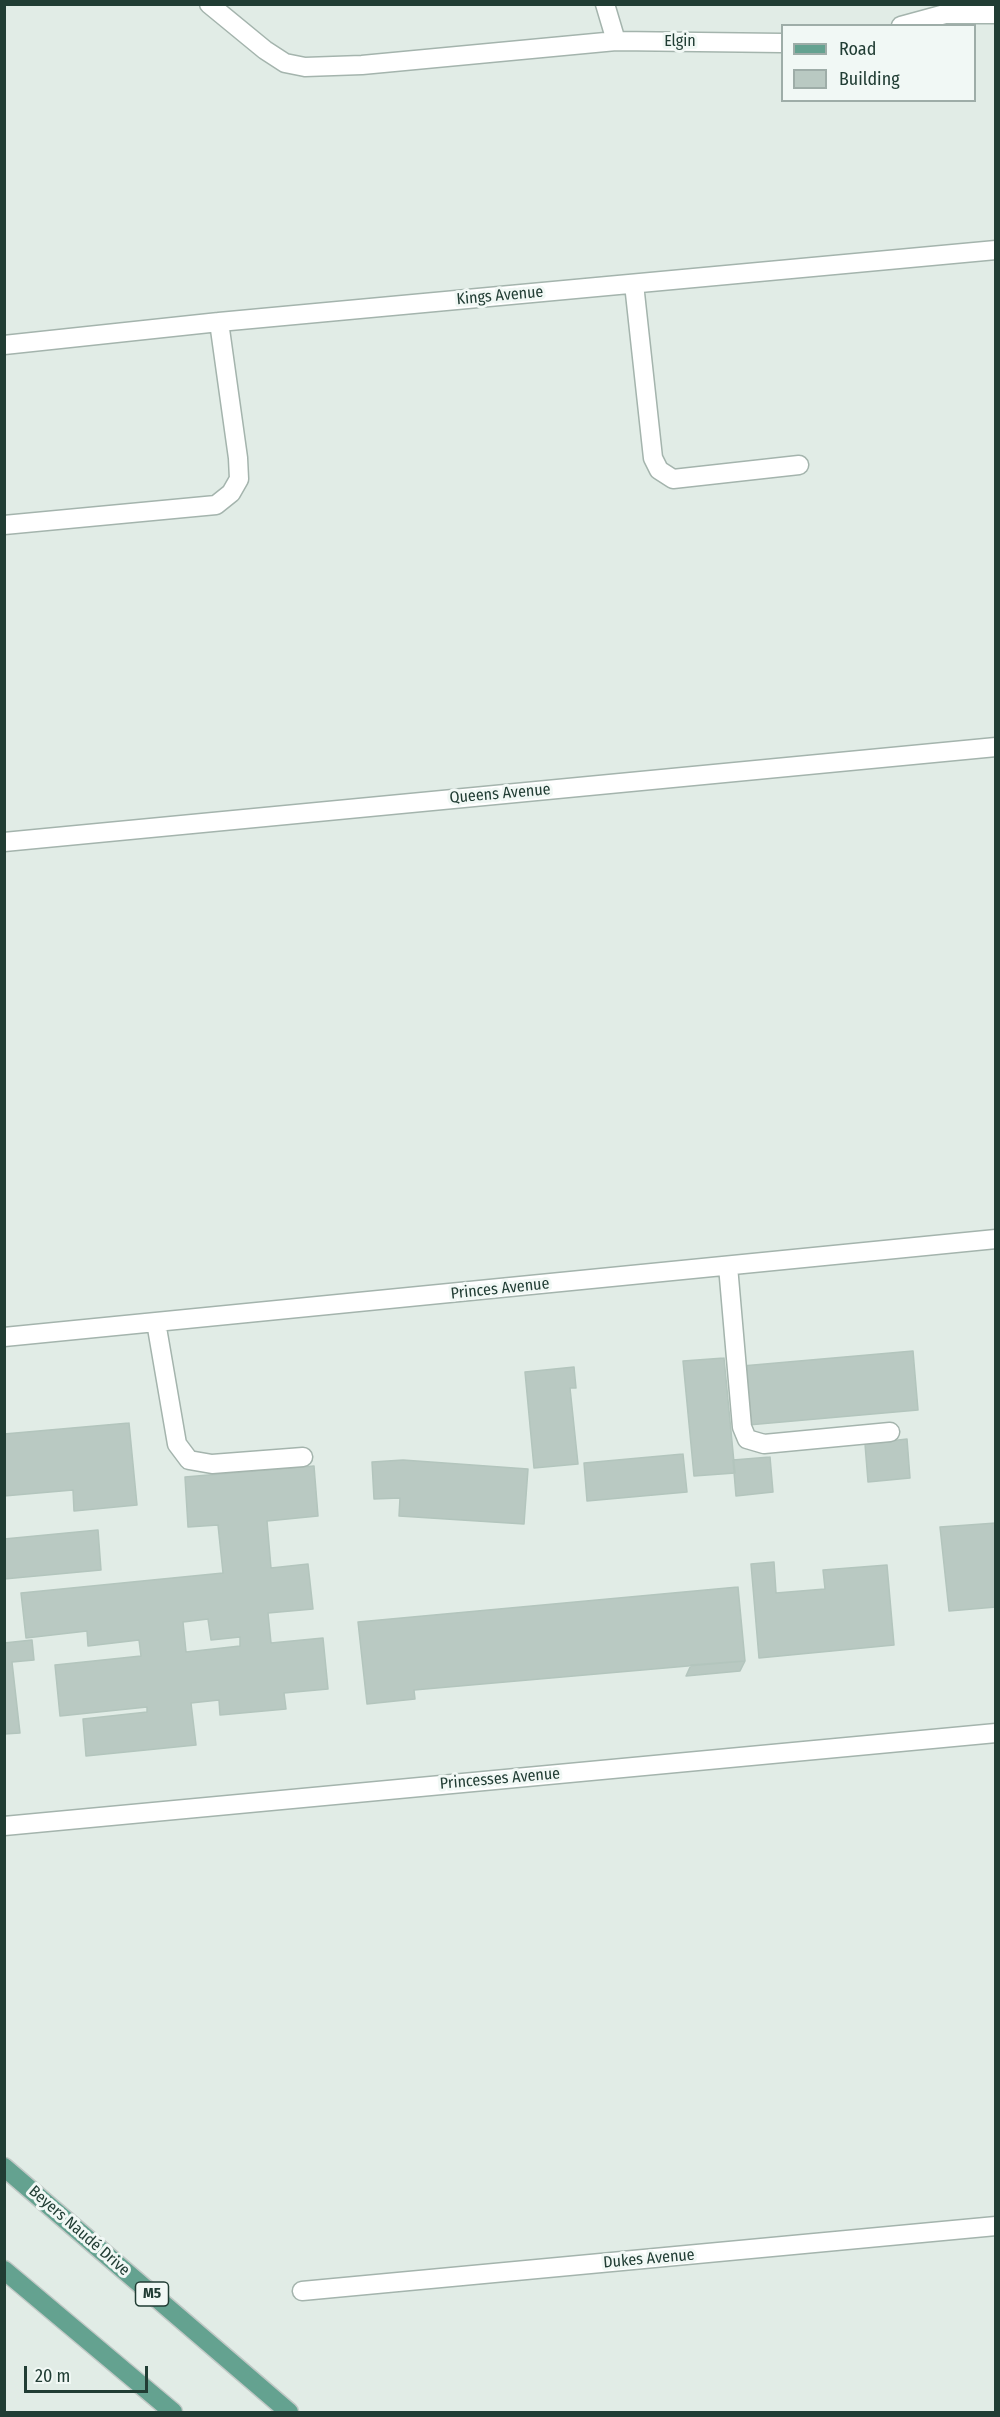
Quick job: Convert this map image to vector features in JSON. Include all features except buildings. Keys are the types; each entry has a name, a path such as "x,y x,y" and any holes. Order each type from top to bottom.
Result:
{"main road":[{"name":"Beyers Naudé Drive","path":"8,2176 290,2412"},
{"path":"4,2270 173,2412"}],"street":[{"name":"Elgin","path":"209,4 265,50 285,63 305,67 362,65 616,41 781,43"},
{"path":"605,4 616,41"},
{"path":"908,24 945,14 996,14"},
{"name":"Kings Avenue","path":"4,345 219,322 996,250"},
{"path":"634,284 653,458 660,470 673,479 799,465"},
{"path":"4,525 216,505 231,493 239,479 238,458 219,322"},
{"name":"Queens Avenue","path":"4,842 996,747"},
{"name":"Princes Avenue","path":"4,1337 996,1239"},
{"path":"728,1266 742,1427 747,1439 764,1444 890,1432"},
{"path":"156,1322 177,1444 189,1460 212,1464 303,1457"},
{"name":"Princesses Avenue","path":"4,1826 996,1733"},
{"name":"Dukes Avenue","path":"302,2291 996,2226"}]}
